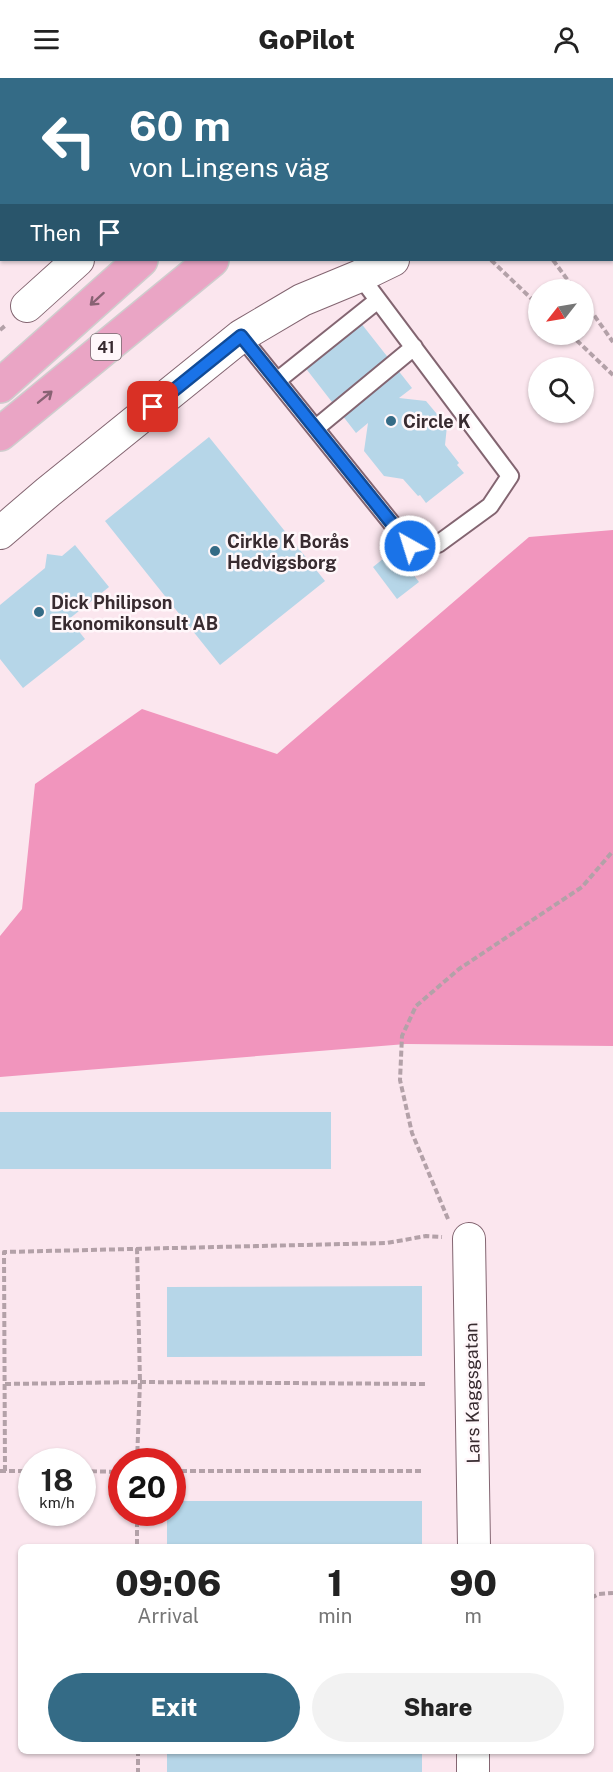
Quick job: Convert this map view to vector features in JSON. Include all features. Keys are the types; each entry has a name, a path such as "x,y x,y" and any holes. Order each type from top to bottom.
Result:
{"main road":[{"name":"41","path":"0,386 140,261"},
{"name":"41","path":"0,434 211,261"}],"street":[{"path":"27,306 77,261"},
{"path":"0,533 57,484 241,336 302,300 369,288 392,261"},
{"name":"Lars Kaggsgatan","path":"469,1239 474,1544"},
{"path":"473,1754 473,1772"}],"lane":[{"path":"241,336 410,546 438,544 490,506 510,476 369,288 278,380"},
{"path":"316,428 414,347"}],"path":[{"path":"492,261 528,295"},
{"path":"554,261 567,279"},
{"path":"594,316 613,342"},
{"path":"582,345 613,375"},
{"path":"469,1239 448,1220 412,1133 400,1080 402,1036 416,1006 459,969 582,887 613,853"},
{"path":"3,1471 4,1252 387,1243 426,1236 469,1239"},
{"path":"137,1248 140,1382 137,1448"},
{"path":"5,1384 140,1382 425,1384"},
{"path":"186,1471 424,1471"},
{"path":"137,1526 137,1544"},
{"path":"594,1596 613,1593"},
{"path":"138,1754 138,1772"}],"shaded area":[{"path":"613,530 613,1046 406,1044 0,1077 0,936 22,909 35,784 142,709 277,754 529,537"}],"building":[{"path":"353,313 412,388 399,398 426,401 447,426 445,445 464,473 426,503 403,479 384,476 364,451 368,423 356,433 297,357"},
{"name":"Cirkle K Borås Hedvigsborg","path":"209,437 325,581 220,665 105,521"},
{"name":"Dick Philipson Ekonomikonsult AB","path":"75,545 109,587 69,619 85,639 23,688 0,659 0,605 45,568 47,554 62,556"},
{"path":"394,550 419,582 397,599 373,567"},
{"path":"0,1112 331,1112 331,1169 0,1169"},
{"path":"422,1286 422,1356 167,1357 167,1287"},
{"path":"186,1501 422,1501 422,1544 167,1544 167,1526 186,1526"},
{"path":"167,1754 422,1754 422,1772 167,1772"}],"place":[{"name":"Circle K","path":"391,421"},
{"name":"Cirkle K Borås Hedvigsborg","path":"215,551"},
{"name":"Dick Philipson Ekonomikonsult AB","path":"39,612"}],"route":[{"path":"153,407 241,336 410,546"}]}
